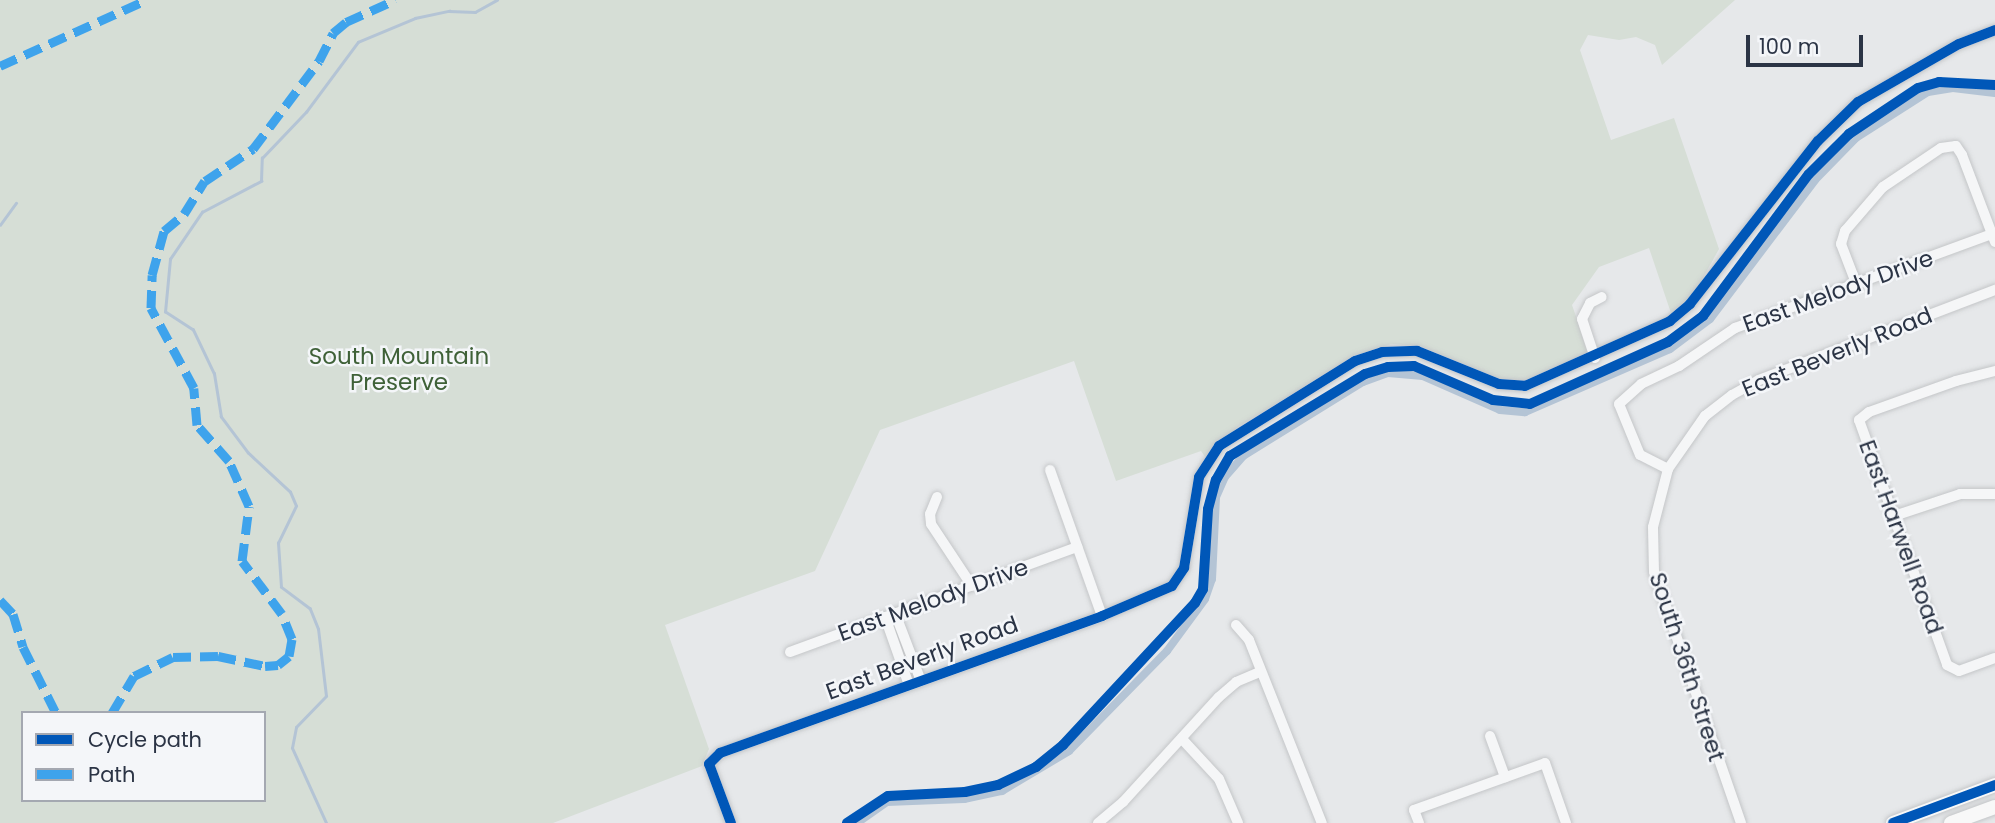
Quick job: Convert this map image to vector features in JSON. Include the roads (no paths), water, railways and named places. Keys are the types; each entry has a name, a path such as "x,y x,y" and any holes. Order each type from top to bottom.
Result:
{"main road":[{"path":"1893,823 1995,785"},
{"path":"1951,823 1995,807"}],"street":[{"name":"East Beverly Road","path":"731,823 710,759 1102,616 1172,586 1184,568 1194,493 1207,461 1219,446 1355,360 1398,349 1417,351 1512,387 1535,384 1595,358 1679,315 1818,141 1858,102 1958,44 1995,30"},
{"path":"1856,283 1841,244 1852,221 1883,187 1926,156 1956,146 1994,238"},
{"name":"East Melody Drive","path":"1668,469 1640,455 1619,404 1641,384 1679,366 1735,328 1856,283 1994,238"},
{"name":"East Beverly Road","path":"1668,469 1705,416 1741,390 1995,290"},
{"path":"1595,358 1582,319 1590,303 1602,297"},
{"name":"East Harwell Road","path":"1995,371 1956,380 1869,412 1859,420 1953,670 1995,658"},
{"name":"South 36th Street","path":"1668,469 1653,527 1654,572 1741,823"},
{"path":"1050,470 1102,616"},
{"path":"1894,516 1960,494 1995,494"},
{"path":"937,497 930,514 932,524 972,586"},
{"name":"East Melody Drive","path":"790,652 1077,547"},
{"path":"895,613 921,681"},
{"path":"885,617 909,685"},
{"path":"1236,625 1250,640 1260,672 1322,823"},
{"path":"1098,823 1236,682 1260,672"},
{"path":"1490,736 1505,777"},
{"path":"1182,739 1219,779 1238,823"},
{"path":"1419,823 1414,810 1545,763 1566,823"}],"waterway":[{"path":"326,823 292,748 296,727 326,696 318,629 310,609 281,587 278,543 296,506 290,492 248,453 221,417 214,374 193,330 165,312 170,259 202,212 261,181 262,158 306,112 358,42 415,18 449,11 475,12 497,0"},
{"path":"857,823 887,802 964,799 1002,791 1069,751 1167,651 1205,599 1212,579 1216,497 1225,477 1243,456 1363,382 1388,373 1423,376 1500,410 1525,412 1670,349 1710,319 1815,180 1856,138 1928,92 1953,88 1995,93"},
{"path":"0,225 16,203"}],"park label":[{"name":"South Mountain Preserve","path":"399,369"}]}
